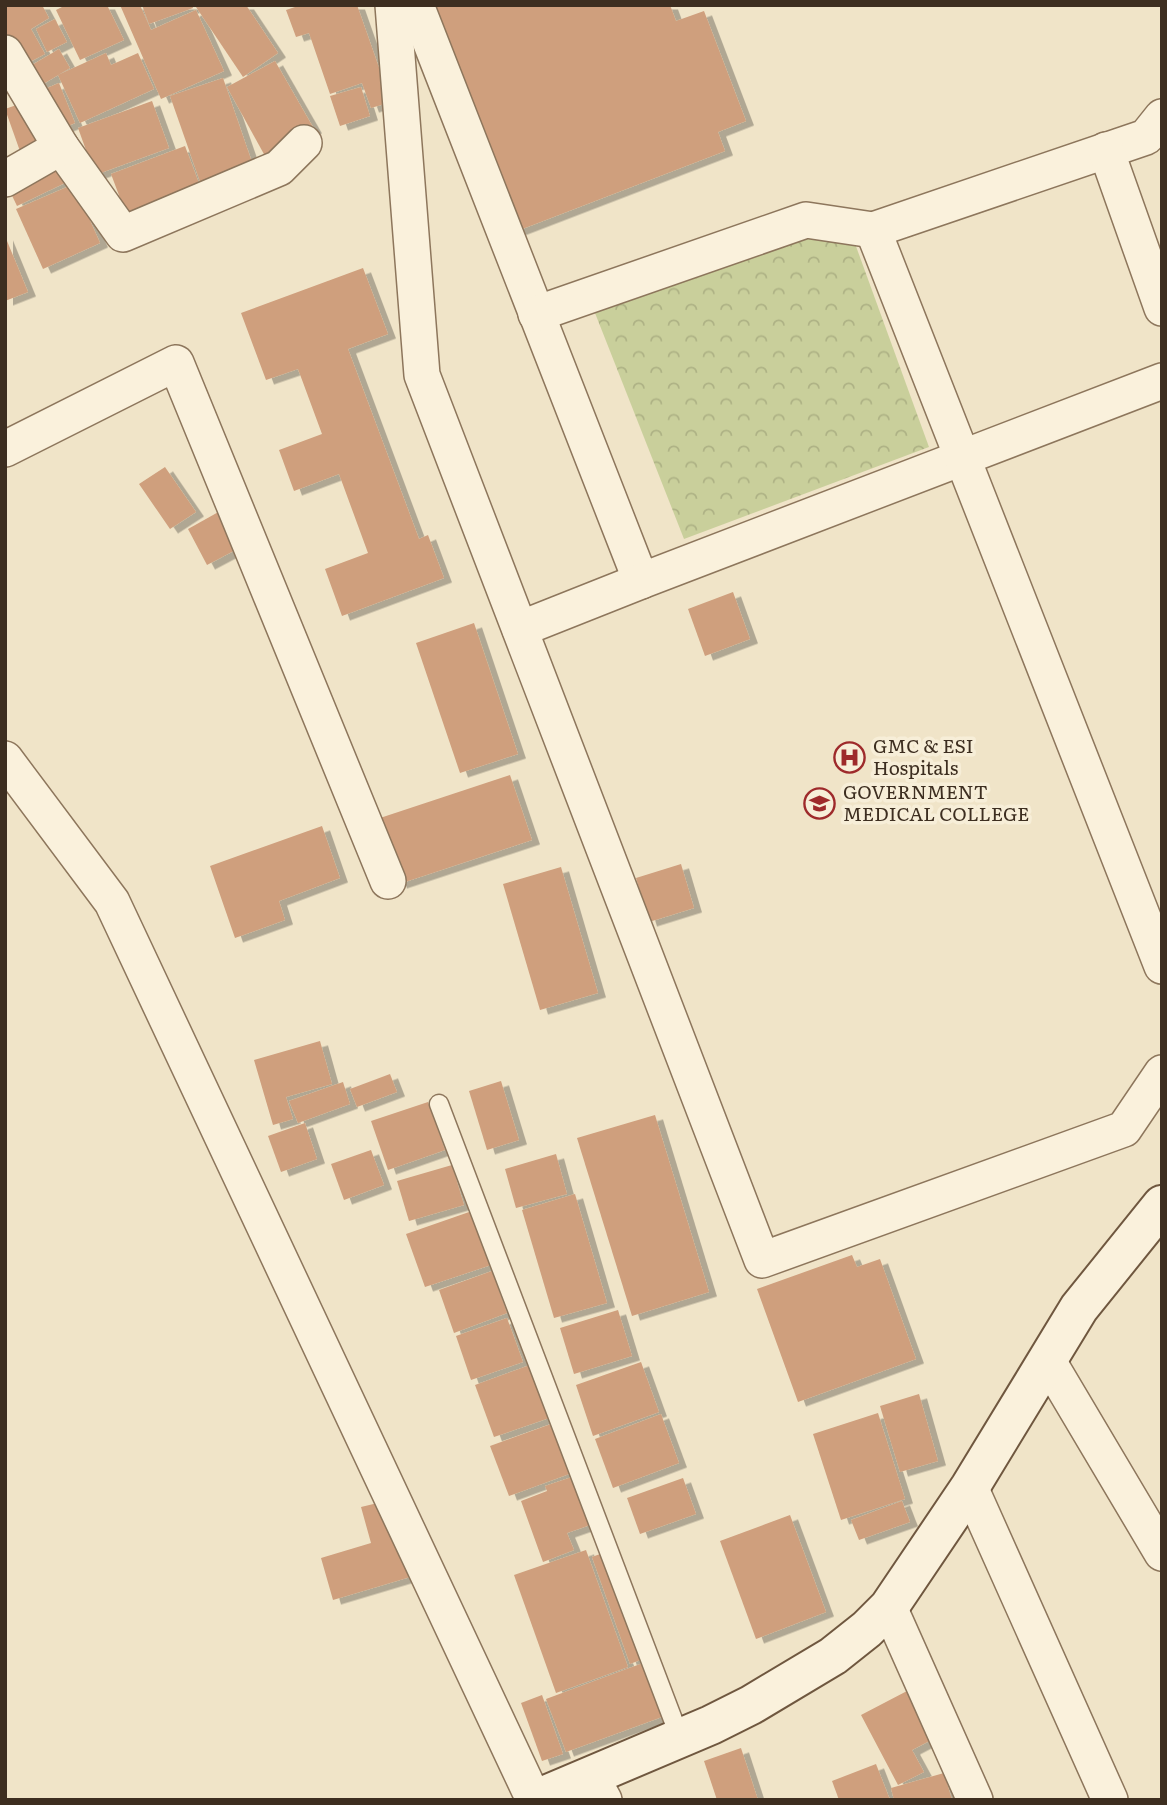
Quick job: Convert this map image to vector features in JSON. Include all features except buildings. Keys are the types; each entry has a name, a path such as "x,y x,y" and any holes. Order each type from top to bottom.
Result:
{"street":[{"path":"393,5 422,375 762,1260 1124,1129 1162,1073"},
{"path":"416,5 641,581"},
{"path":"5,53 61,147 123,234 279,168 304,143"},
{"path":"536,314 806,220 873,230 1156,133"},
{"path":"5,179 61,147"},
{"path":"1106,150 1162,308"},
{"path":"873,230 1162,966"},
{"path":"5,449 176,363 388,881"},
{"path":"520,629 1162,381"},
{"path":"5,759 113,902 534,1800 598,1788 680,1738 751,1705 833,1656 867,1629 889,1607 970,1487 1079,1308 1162,1205"},
{"path":"1048,1361 1162,1553"},
{"path":"970,1487 1110,1800"},
{"path":"889,1607 975,1800"}],"lane":[{"path":"439,1104 680,1738"}],"green space":[{"path":"845,216 929,447 684,539 595,313"}],"place":[{"name":"GMC & ESI Hospitals","path":"850,757"},
{"name":"GOVERNMENT MEDICAL COLLEGE","path":"820,803"}]}
